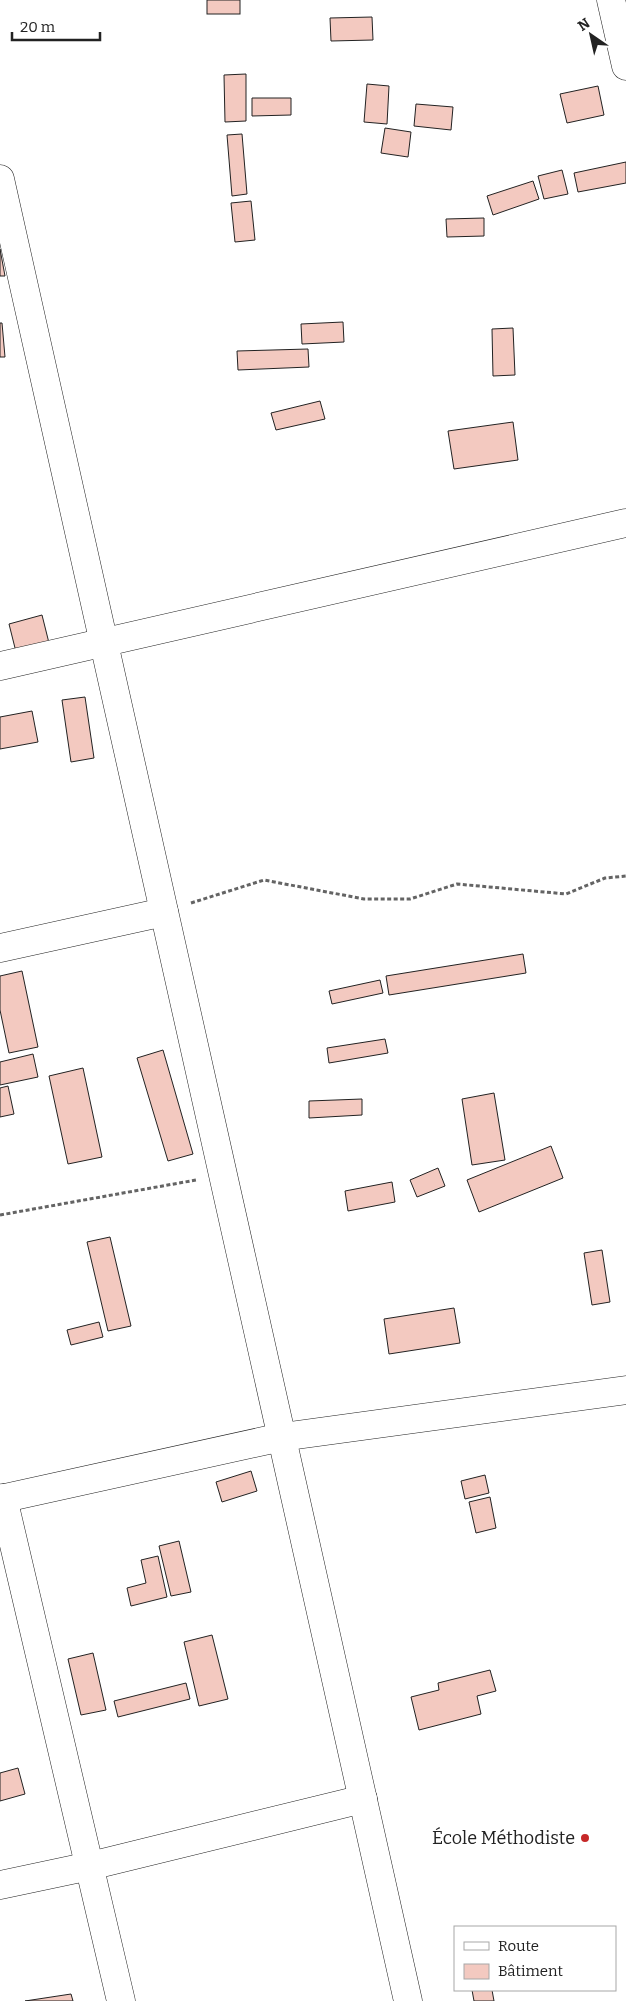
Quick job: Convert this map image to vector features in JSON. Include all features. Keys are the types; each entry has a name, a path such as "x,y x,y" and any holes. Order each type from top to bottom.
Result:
{"street":[{"path":"611,0 626,66"},
{"path":"0,179 408,2001"},
{"path":"0,666 626,523"},
{"path":"0,948 164,912"},
{"path":"121,2001 2,1499 282,1437 626,1390"},
{"path":"0,1885 90,1866 363,1799"}],"path":[{"path":"164,912 264,880 364,899 410,900 457,884 566,894 606,878 626,876"},
{"path":"0,1215 224,1175"}],"building":[{"path":"207,0 240,0 240,14 207,14"},
{"path":"372,17 373,40 331,41 330,18"},
{"path":"246,74 246,121 225,122 224,75"},
{"path":"367,84 389,86 387,124 364,122"},
{"path":"598,86 604,115 567,123 560,94"},
{"path":"252,98 291,98 291,115 252,116"},
{"path":"416,104 453,107 451,130 414,126"},
{"path":"385,128 411,132 408,157 381,153"},
{"path":"242,134 247,194 232,196 227,135"},
{"path":"626,162 626,183 578,192 574,173"},
{"path":"562,170 568,194 544,199 538,176"},
{"path":"533,181 539,199 493,215 487,196"},
{"path":"251,201 255,240 235,242 231,203"},
{"path":"484,218 484,236 447,237 446,219"},
{"path":"0,249 5,276 0,276"},
{"path":"343,322 344,342 302,344 301,324"},
{"path":"0,323 2,323 5,357 0,357"},
{"path":"513,328 515,375 493,376 492,329"},
{"path":"308,349 309,367 238,370 237,351"},
{"path":"320,401 325,419 276,430 271,413"},
{"path":"513,422 518,460 454,469 448,431"},
{"path":"42,615 50,647 17,656 9,624"},
{"path":"85,697 94,758 71,762 62,700"},
{"path":"32,711 38,742 0,749 0,717"},
{"path":"523,954 526,973 389,995 386,976"},
{"path":"22,971 38,1047 9,1053 0,1010 0,976"},
{"path":"380,980 383,993 332,1004 329,991"},
{"path":"385,1039 388,1053 329,1063 327,1048"},
{"path":"163,1050 193,1154 168,1161 137,1058"},
{"path":"33,1054 38,1077 0,1085 0,1062"},
{"path":"83,1068 102,1157 68,1164 49,1076"},
{"path":"8,1086 14,1114 0,1117 0,1088"},
{"path":"494,1093 505,1160 472,1165 462,1099"},
{"path":"362,1099 362,1115 309,1118 309,1101"},
{"path":"551,1146 563,1178 479,1212 467,1180"},
{"path":"438,1168 445,1186 417,1197 410,1180"},
{"path":"392,1182 395,1202 348,1211 345,1191"},
{"path":"110,1237 131,1326 108,1331 87,1242"},
{"path":"602,1250 610,1302 592,1305 584,1253"},
{"path":"454,1308 460,1343 389,1354 384,1319"},
{"path":"99,1322 103,1337 71,1345 67,1330"},
{"path":"251,1471 257,1491 222,1502 216,1482"},
{"path":"485,1475 489,1493 465,1499 461,1481"},
{"path":"490,1497 496,1528 476,1533 469,1502"},
{"path":"179,1541 191,1592 171,1596 159,1546"},
{"path":"158,1556 167,1597 131,1606 127,1588 146,1583 141,1560"},
{"path":"212,1635 228,1699 199,1706 184,1642"},
{"path":"93,1653 106,1710 81,1715 68,1659"},
{"path":"490,1670 496,1691 477,1696 481,1714 419,1730 411,1697 439,1690 438,1683"},
{"path":"186,1683 190,1699 118,1717 114,1701"},
{"path":"18,1768 25,1794 0,1801 0,1773"},
{"path":"472,1991 492,1991 494,2001 474,2001"},
{"path":"71,1994 73,2001 25,2001"}],"place":[{"name":"École Méthodiste","path":"585,1838"}]}
